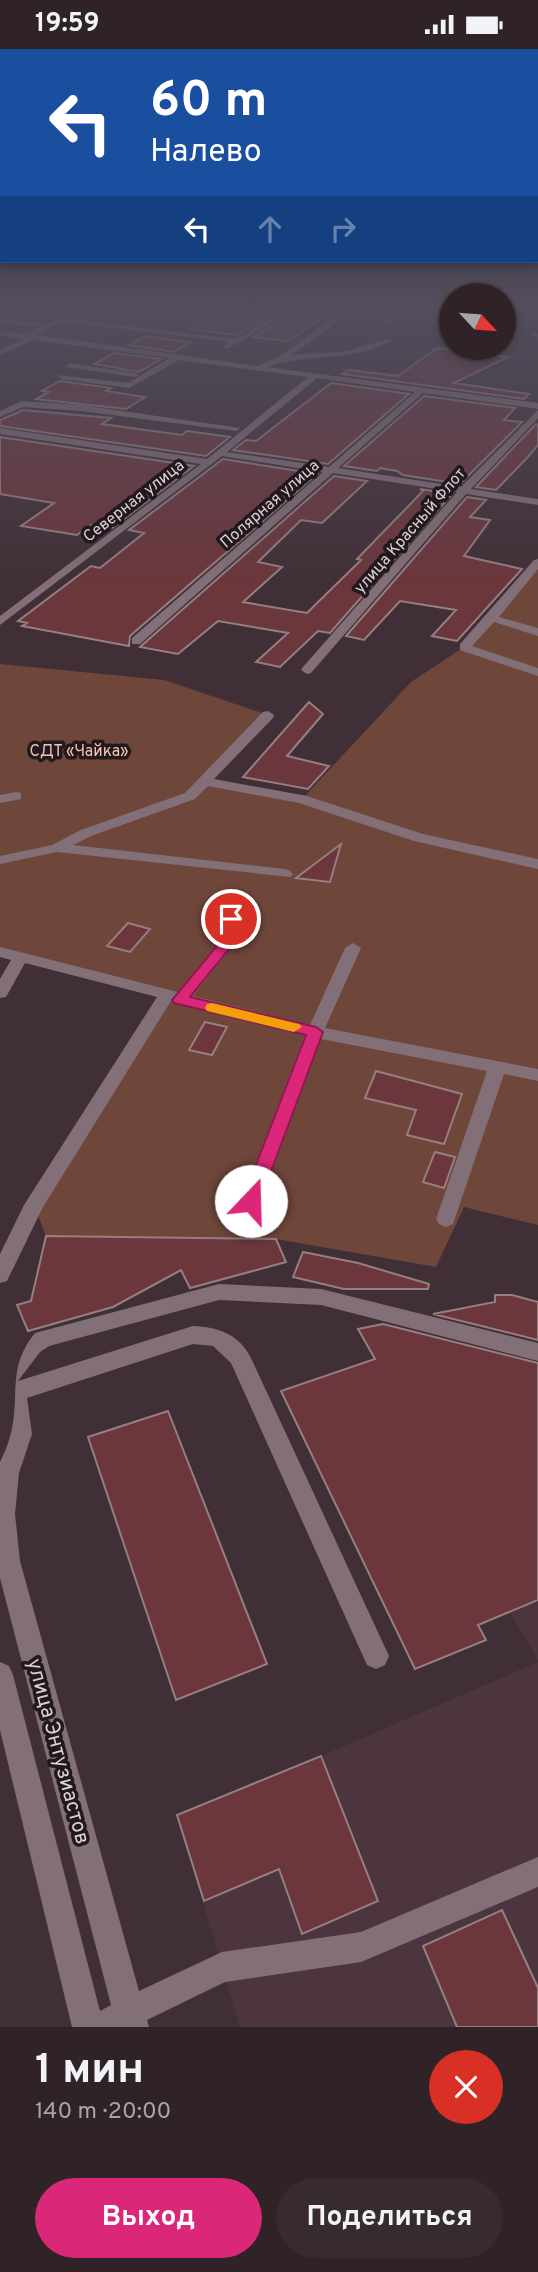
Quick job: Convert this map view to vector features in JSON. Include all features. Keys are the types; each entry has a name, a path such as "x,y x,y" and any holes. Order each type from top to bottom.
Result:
{"street":[{"name":"Северная улица","path":"0,622 285,400"},
{"name":"Полярная улица","path":"135,641 410,400"},
{"path":"499,400 538,406"},
{"path":"80,408 90,402"},
{"path":"0,414 22,404 80,408 236,428"},
{"name":"улица Красный Флот","path":"307,670 465,489 538,413"},
{"path":"0,431 209,462"},
{"path":"219,453 538,502"},
{"path":"538,562 524,589 464,647 538,672"},
{"path":"492,618 538,632"},
{"path":"0,860 57,848 86,833 190,796 268,715"},
{"path":"204,781 302,799 418,838 538,864"},
{"path":"0,799 16,796"},
{"path":"57,848 285,874"},
{"path":"0,1275 34,1205 173,998 223,948 231,919"},
{"path":"251,1201 316,1032 353,949"},
{"path":"0,952 173,998 316,1032 538,1075"},
{"path":"0,993 21,957"},
{"path":"446,1219 498,1066"},
{"path":"6,1383 32,1346 43,1339 219,1292 321,1297 538,1352"},
{"path":"6,1383 193,1335 214,1336 229,1343 240,1359 376,1656"},
{"name":"улица Энтузиастов","path":"6,1383 21,1417 19,1445 4,1477 3,1514 8,1561 132,2020"},
{"name":"улица Энтузиастов","path":"0,1675 88,2027"},
{"path":"100,2027 132,2020 222,1967 361,1947 538,1872"}],"shaded area":[{"path":"538,1534 538,1660 510,1612"},
{"path":"538,1662 538,2027 240,2027 177,1815"}],"green space":[{"name":"СДТ «Чайка»","path":"538,562 538,1225 464,1207 436,1267 276,1239 46,1236 34,1205 166,996 0,952 0,664 164,680 268,715 205,781 302,799 411,682 464,647"}],"building":[{"path":"48,400 140,400 126,409"},
{"path":"309,400 402,400 328,464 233,450 246,440 256,441"},
{"path":"419,400 457,400 515,408 504,420 522,422 460,484 403,475 380,468 377,471 344,466"},
{"path":"23,410 111,418 102,424 182,435 187,431 230,437 206,456 0,426 0,420"},
{"path":"536,424 538,445 527,458 496,490 476,487"},
{"path":"0,437 194,466 112,528 91,525 77,535 21,526 54,503 0,494"},
{"path":"223,459 317,474 130,636 129,646 22,626 27,623 18,621 91,566 100,568 144,533 129,530"},
{"path":"334,476 367,481 322,523 301,520 258,562 282,567 243,602 307,613 361,560 357,559 423,491 420,489 452,494 330,633 318,631 280,667 256,662 288,633 218,621 178,654 140,647"},
{"path":"467,497 486,500 470,517 490,520 464,556 522,569 457,641 432,636 456,610 400,601 364,640 346,636"},
{"path":"309,702 323,714 287,756 329,766 308,789 243,777"},
{"path":"341,844 330,882 296,878"},
{"path":"128,923 150,929 130,952 107,946"},
{"path":"205,1022 227,1027 212,1055 189,1050"},
{"path":"376,1071 462,1094 444,1144 407,1135 416,1110 365,1098"},
{"path":"435,1152 455,1157 444,1188 423,1182"},
{"path":"46,1236 276,1239 286,1262 190,1288 181,1270 113,1307 28,1331 17,1305 31,1301"},
{"path":"303,1252 358,1263 429,1284 428,1289 344,1289 293,1277"},
{"path":"495,1295 512,1295 538,1302 538,1340 433,1314 495,1302"},
{"path":"383,1324 538,1363 538,1600 478,1625 486,1640 415,1669 281,1391 375,1359 358,1329"},
{"path":"168,1411 267,1664 176,1700 88,1437"},
{"path":"321,1756 378,1901 302,1934 279,1869 204,1901 177,1815"},
{"path":"502,1910 538,1988 538,2027 457,2027 423,1946"}],"slow traffic":[{"path":"212,1008 294,1027"}],"route":[{"path":"231,919 223,948 180,1000 316,1032 251,1201"}]}
